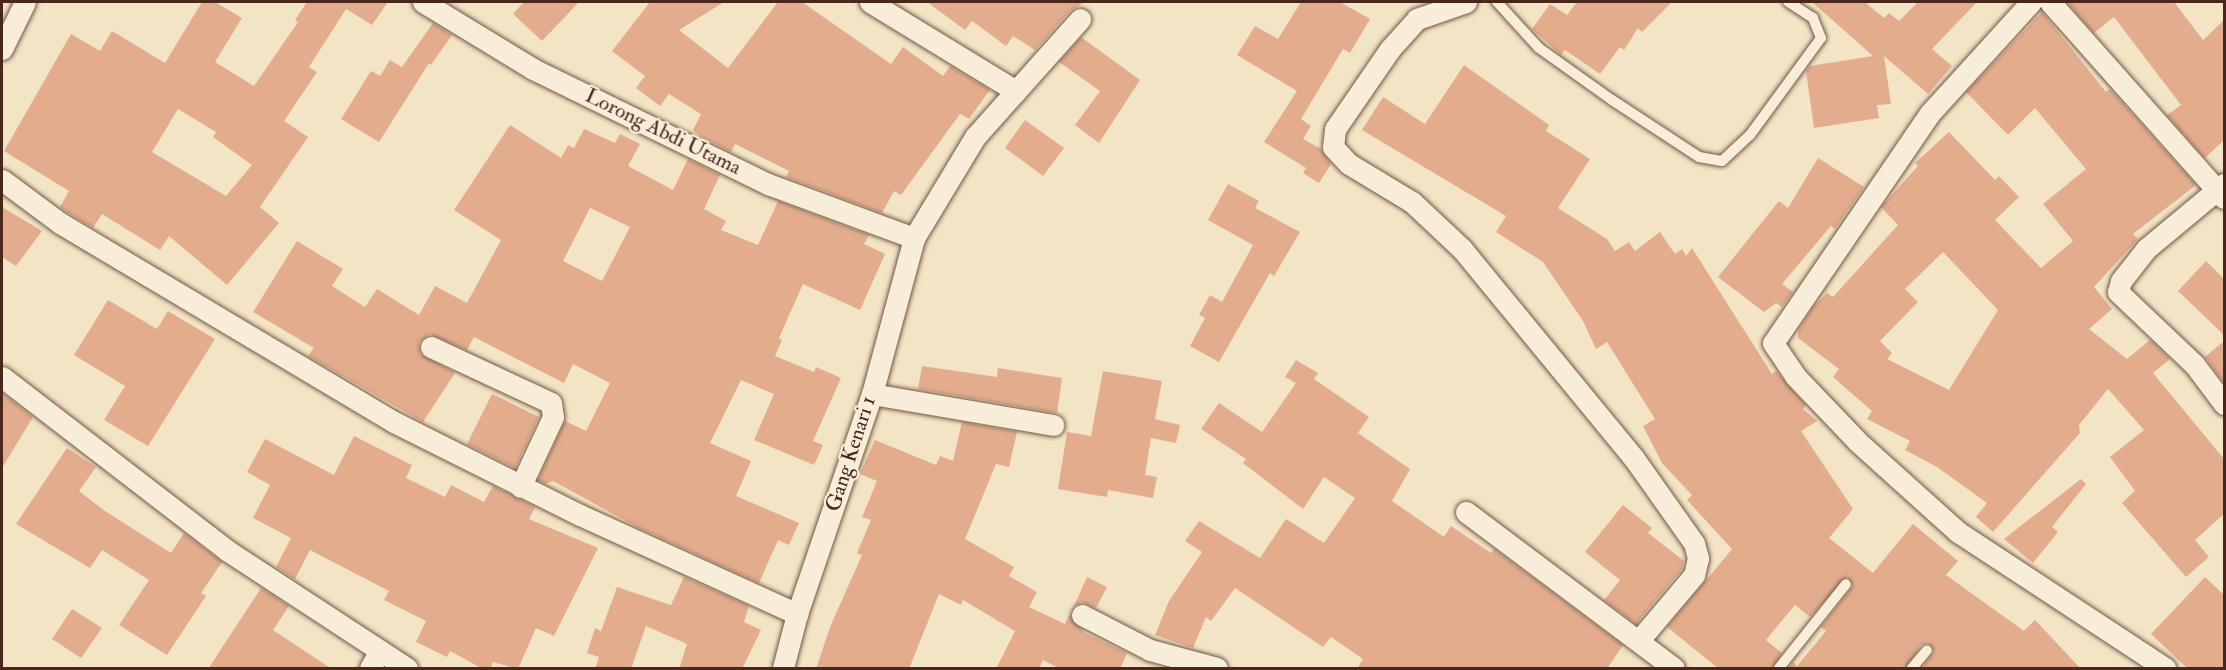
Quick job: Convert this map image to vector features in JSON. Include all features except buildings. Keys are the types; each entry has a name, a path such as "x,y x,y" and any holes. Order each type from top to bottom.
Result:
{"street":[{"name":"Lorong Abdi Utama","path":"423,2 533,69 768,184 915,238"},
{"path":"870,2 1016,91"},
{"path":"1466,2 1417,19 1403,34 1335,129 1333,147 1349,164 1412,202 1462,249 1633,457 1694,543 1698,558 1694,575 1640,639"},
{"path":"2031,2 1930,113 1773,343 1795,376 1858,442 1958,531 2165,669"},
{"path":"2050,2 2223,190 2146,249 2121,281 2118,292 2194,364 2224,404"},
{"path":"2,49 22,3"},
{"name":"Gang Kenari 1","path":"783,669 797,614 872,394 915,238 975,136 1080,19"},
{"path":"2,180 60,223 369,408 520,487 797,614"},
{"path":"431,347 551,403 553,417 520,487"},
{"path":"2,377 228,552 375,660 407,669"},
{"path":"872,394 1053,425"},
{"path":"1466,512 1640,639 1674,669"},
{"path":"1082,615 1150,650 1217,669"}],"lane":[{"path":"1497,2 1539,48 1612,100 1699,157 1722,161 1750,135 1821,38 1813,18 1788,2"},
{"path":"1779,669 1846,584"},
{"path":"1912,669 1927,650"}]}
